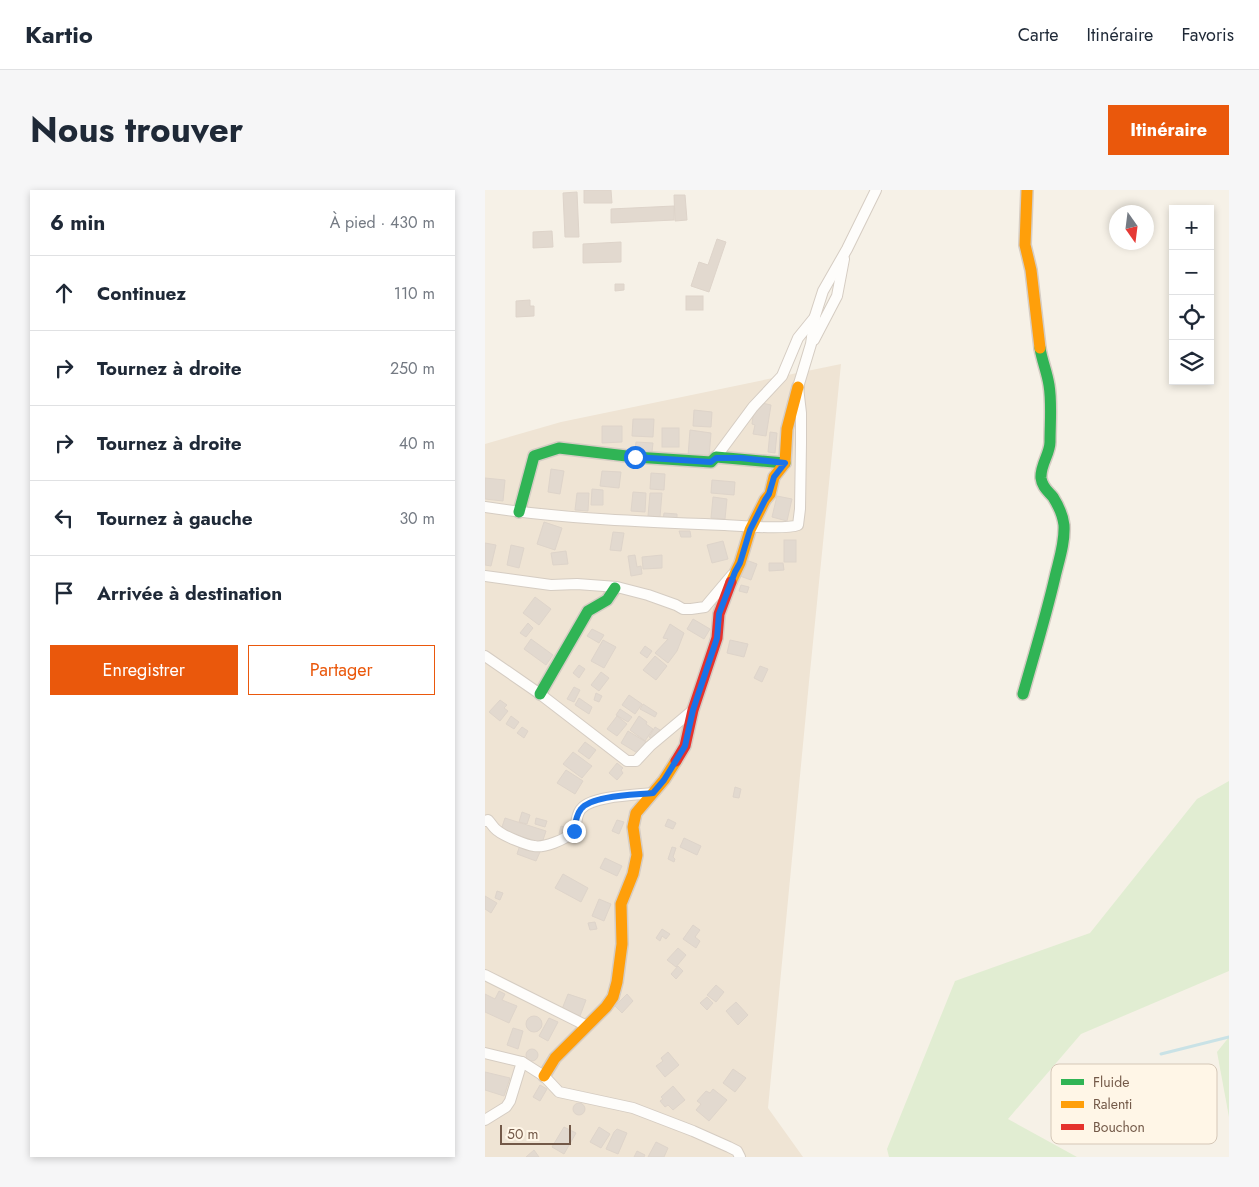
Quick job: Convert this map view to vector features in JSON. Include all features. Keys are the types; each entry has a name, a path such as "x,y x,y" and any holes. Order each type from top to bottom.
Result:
{"street":[{"path":"544,1076 555,1058 606,1007 613,997 617,982 621,944 621,904 633,874 637,855 633,827 634,821 637,813 685,746 693,710 717,638 719,614 740,563 752,526 769,494 774,477 785,463 787,429 823,290 845,253 876,190"},
{"path":"1023,694 1048,607 1064,534 1064,523 1059,508 1052,496 1044,488 1041,480 1042,469 1050,445 1050,395 1049,383 1043,362 1031,270 1025,245 1027,190"},
{"path":"809,350 837,296 845,253"},
{"path":"711,462 753,407 782,376 798,338 815,316"},
{"path":"485,506 519,512 654,522 795,526 799,522 801,443 798,387"},
{"path":"519,512 533,456 559,448 635,457 711,462 716,458 741,458 785,463"},
{"path":"485,576 542,584 617,587 648,595 683,609 691,610 705,606 735,572"},
{"path":"540,694 588,611 607,600 615,588"},
{"path":"485,656 540,694 627,761 636,761 650,746 693,710"},
{"path":"485,820 488,820 497,831 535,846 558,842 567,837 574,831 582,808 595,801 653,793"},
{"path":"485,974 587,1026"},
{"path":"485,1053 522,1062 544,1076 559,1092 633,1108 693,1130 737,1151 740,1157"},
{"path":"485,1120 506,1107 510,1101 522,1062"}],"shaded area":[{"path":"841,364 768,1108 803,1157 485,1157 485,444 561,422"}],"green space":[{"path":"1229,781 1229,971 1081,1034 1055,1064 1051,1064 1051,1069 1008,1119 1077,1157 889,1157 887,1149 955,981 1090,933 1197,799"},
{"path":"1229,1037 1229,1117 1217,1052"}],"building":[{"path":"584,190 611,190 612,203 584,203"},
{"path":"577,192 579,237 565,237 563,193"},
{"path":"674,195 685,195 687,220 675,221"},
{"path":"674,206 674,220 611,223 611,209"},
{"path":"552,231 553,247 533,248 533,232"},
{"path":"717,239 726,242 709,292 691,286 699,262 708,265"},
{"path":"621,242 621,262 583,263 583,244"},
{"path":"615,284 624,284 624,290 615,291"},
{"path":"686,296 703,296 703,310 686,310"},
{"path":"530,300 530,306 534,306 534,316 516,317 516,301"},
{"path":"762,403 771,405 766,436 753,434 755,425 752,424 754,408 761,407"},
{"path":"694,410 712,412 711,427 693,426"},
{"path":"633,419 654,419 653,437 632,436"},
{"path":"602,426 622,426 622,442 602,443"},
{"path":"662,428 679,428 679,447 662,447"},
{"path":"690,430 711,433 709,457 688,456"},
{"path":"770,432 777,433 775,453 768,452"},
{"path":"636,442 653,443 652,452 635,451"},
{"path":"551,469 564,471 560,494 548,492"},
{"path":"602,471 621,472 619,488 600,486"},
{"path":"651,473 665,474 664,490 650,489"},
{"path":"485,478 505,480 503,501 485,499"},
{"path":"712,480 735,482 734,495 711,493"},
{"path":"592,489 603,490 603,505 591,505"},
{"path":"633,492 646,493 645,512 631,511"},
{"path":"577,493 589,493 588,511 575,510"},
{"path":"650,493 662,493 660,517 648,516"},
{"path":"777,496 792,499 787,521 772,517"},
{"path":"713,497 727,499 725,519 711,518"},
{"path":"664,513 677,514 677,521 663,520"},
{"path":"544,522 562,528 555,550 537,544"},
{"path":"679,531 690,531 691,537 681,537"},
{"path":"613,532 624,533 621,551 610,550"},
{"path":"784,540 796,540 796,562 784,562"},
{"path":"723,541 728,559 712,563 707,545"},
{"path":"485,543 496,545 491,566 485,565"},
{"path":"511,545 524,548 519,568 507,565"},
{"path":"566,551 568,564 553,565 551,553"},
{"path":"635,555 637,567 641,566 642,574 631,576 628,556"},
{"path":"662,555 662,568 643,569 642,557"},
{"path":"746,560 757,564 751,580 740,576"},
{"path":"769,563 783,563 784,570 769,571"},
{"path":"741,585 749,587 747,593 739,591"},
{"path":"535,597 551,609 539,625 523,613"},
{"path":"693,619 710,629 704,639 687,629"},
{"path":"528,623 533,628 526,637 520,633"},
{"path":"670,624 684,633 677,651 668,663 655,653 668,639 663,638"},
{"path":"592,629 604,635 599,643 587,636"},
{"path":"531,639 553,655 546,665 524,649"},
{"path":"603,640 616,647 604,668 591,661"},
{"path":"730,640 748,644 744,657 727,653"},
{"path":"645,646 652,651 647,658 640,653"},
{"path":"655,656 667,666 656,680 643,670"},
{"path":"579,665 585,669 579,678 573,673"},
{"path":"760,666 768,669 762,682 754,678"},
{"path":"601,672 609,678 599,691 591,685"},
{"path":"574,687 580,690 574,702 567,699"},
{"path":"596,693 602,696 599,702 594,700"},
{"path":"629,695 642,704 635,714 622,705"},
{"path":"579,698 592,707 589,714 575,705"},
{"path":"500,700 507,705 504,708 508,711 500,721 489,712"},
{"path":"643,704 657,713 655,717 640,709"},
{"path":"620,709 632,717 628,722 616,715"},
{"path":"511,716 519,722 514,729 506,724"},
{"path":"617,716 627,724 617,736 607,729"},
{"path":"639,716 653,729 645,741 630,730"},
{"path":"522,727 528,731 524,738 517,733"},
{"path":"655,727 660,730 654,740 649,737"},
{"path":"628,731 646,742 639,754 621,743"},
{"path":"585,742 596,750 589,759 578,751"},
{"path":"573,752 592,766 582,778 563,764"},
{"path":"617,763 623,768 621,770 623,773 617,780 609,773"},
{"path":"566,770 583,781 575,794 557,783"},
{"path":"735,787 741,789 739,798 733,797"},
{"path":"522,812 530,815 527,824 519,822"},
{"path":"505,818 546,831 542,843 501,830"},
{"path":"536,818 547,821 545,827 535,824"},
{"path":"668,819 676,823 673,829 665,826"},
{"path":"617,820 624,822 619,834 612,831"},
{"path":"561,826 569,829 567,836 559,834"},
{"path":"684,838 701,846 697,855 680,847"},
{"path":"520,845 540,852 536,861 517,854"},
{"path":"672,847 676,848 673,857 675,859 674,862 668,859"},
{"path":"605,858 622,866 617,876 600,868"},
{"path":"563,874 588,888 581,902 555,888"},
{"path":"497,891 503,893 500,900 495,898"},
{"path":"485,896 497,903 491,913 485,909"},
{"path":"599,899 611,904 604,921 592,916"},
{"path":"595,922 597,929 590,930 588,923"},
{"path":"693,925 700,930 695,937 700,941 696,948 683,939"},
{"path":"662,929 670,934 666,939 662,936 660,941 656,938"},
{"path":"678,948 686,955 676,967 667,960"},
{"path":"678,966 683,971 676,979 671,974"},
{"path":"716,985 724,992 716,1002 707,995"},
{"path":"499,991 505,994 502,1000 517,1006 509,1023 485,1012 485,994 495,999"},
{"path":"568,994 586,1000 580,1016 562,1009"},
{"path":"627,994 633,1001 622,1013 615,1006"},
{"path":"707,997 713,1003 707,1010 700,1003"},
{"path":"736,1002 748,1015 738,1025 726,1011"},
{"path":"534,1016 540,1018 542,1024 540,1030 534,1032 528,1030 526,1024 528,1018"},
{"path":"549,1018 558,1022 548,1041 539,1036"},
{"path":"513,1028 523,1031 518,1049 507,1045"},
{"path":"530,1049 534,1049 538,1055 534,1061 530,1061 526,1057 526,1053"},
{"path":"668,1052 679,1065 665,1077 656,1066 663,1061 661,1058"},
{"path":"733,1069 746,1078 735,1092 723,1083"},
{"path":"485,1072 510,1078 504,1096 485,1090"},
{"path":"540,1085 547,1089 540,1101 533,1097"},
{"path":"673,1086 685,1100 673,1110 668,1105 665,1107 660,1101 663,1099 661,1097"},
{"path":"713,1089 727,1100 709,1121 696,1110 701,1104 697,1101 706,1091 710,1093"},
{"path":"577,1103 581,1103 585,1109 581,1115 577,1115 573,1111 573,1107"},
{"path":"564,1127 576,1133 564,1154 552,1147"},
{"path":"599,1127 610,1134 601,1148 590,1142"},
{"path":"617,1129 627,1133 618,1154 606,1149"},
{"path":"656,1142 668,1148 664,1157 648,1157"},
{"path":"534,1150 539,1157 526,1157"},
{"path":"637,1151 645,1155 644,1157 634,1157"}],"waterway":[{"path":"1161,1054 1229,1037"}],"traffic: fast":[{"path":"1023,694 1040,636 1064,538 1060,511 1041,478 1050,446 1051,406 1048,380 1040,348"},
{"path":"519,512 534,456 559,448 635,457 711,462 716,457 785,463"},
{"path":"540,694 588,611 607,600 615,588"}],"traffic: slow":[{"path":"1027,190 1025,245 1031,270 1040,348"},
{"path":"731,582 740,563 750,530 770,494 774,477 785,463 787,429 798,387"},
{"path":"544,1076 555,1058 606,1007 613,997 622,944 621,904 633,874 637,855 633,827 636,813 664,780 676,761"}],"traffic: jam":[{"path":"676,761 685,746 693,710 717,638 719,614 731,582"}],"route":[{"path":"574,831 582,808 595,801 653,793 681,754 685,746 693,710 717,638 719,614 740,563 750,530 769,494 774,477 785,463 741,458 716,458 711,462 635,457"}]}
